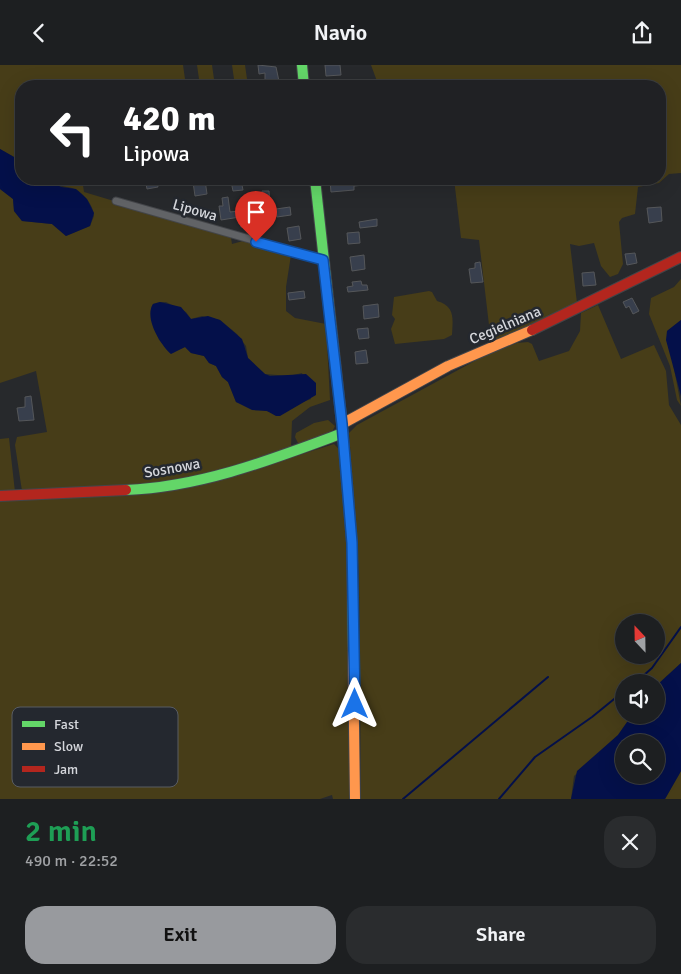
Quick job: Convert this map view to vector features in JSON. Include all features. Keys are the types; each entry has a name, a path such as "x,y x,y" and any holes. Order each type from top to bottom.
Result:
{"street":[{"path":"302,65 303,80"},
{"path":"315,185 342,428 354,579 355,799"},
{"name":"Lipowa","path":"116,201 323,260"},
{"name":"Cegielniana","path":"342,428 440,371 552,321 681,257"},
{"name":"Sosnowa","path":"0,496 158,489 247,465 342,428"}],"shaded area":[{"path":"0,65 183,65 185,80 15,80 15,158 0,149"},
{"path":"197,65 212,65 214,80 199,80"},
{"path":"232,65 245,65 247,80 234,80"},
{"path":"371,65 681,65 681,173 669,174 666,177 666,80 377,80"},
{"path":"0,149 15,158 15,185 57,185 76,189 87,199 94,213 90,226 66,236 52,224 22,221 14,211 13,199 0,189"},
{"path":"60,185 83,185 84,192 114,201 115,205 212,230 231,238 232,244 243,241 291,255 286,287 286,311 295,318 326,324 330,400 310,407 292,421 291,447 232,467 159,485 22,491 15,445 17,437 47,432 36,371 0,383 0,189 13,199 14,211 22,221 52,224 66,236 90,226 94,216 90,204 84,196 72,188","holes":["166,302 186,312 191,319 202,316 220,320 237,334 246,346 248,358 265,374 289,376 302,373 311,399 273,413 236,402 228,382 222,377 216,366 209,363 204,356 191,353 185,347 178,350 159,340 152,322 151,308 153,304"]},
{"path":"455,185 648,185 638,187 635,214 622,218 619,222 623,264 618,274 610,277 601,266 594,243 579,246 570,244 577,303 491,342 479,240 461,238"},
{"path":"681,279 681,320 667,331 681,406 677,400 670,366 649,314 651,298 674,287"},
{"path":"432,292 437,301 450,309 452,313 452,335 444,339 395,344 391,329 395,319 392,315 394,297"},
{"path":"160,302 181,307 191,319 208,316 220,320 242,339 248,358 265,374 270,376 306,374 316,383 316,395 280,416 267,411 252,410 236,402 228,382 222,377 216,366 209,363 204,356 191,353 185,347 171,354 162,344 154,331 150,316 153,304"},
{"path":"598,305 621,359 654,345 666,371 669,405 681,425 681,663 665,678 665,674 615,674 615,724 626,724 619,734 615,734 615,738 574,776 571,799 361,799 359,573 349,433 357,425 482,357 517,343 528,342 532,344 539,361 569,351 580,331 581,313"},
{"path":"681,320 681,396 666,340 667,331"},
{"path":"328,420 335,426 332,432 300,444 298,443 295,437 296,433 314,423"},
{"path":"9,438 15,492 0,493 0,439"},
{"path":"334,444 339,449 348,537 351,799 333,799 332,795 320,799 0,799 0,500 226,478"},
{"path":"681,663 681,771 665,799 571,799 577,771 615,738 615,784 665,784 665,734 619,734 626,724 665,724 665,678"},
{"path":"681,771 681,799 665,799 680,773"}],"building":[{"path":"258,65 276,67 279,80 265,80 265,73 259,74"},
{"path":"325,65 340,65 341,75 326,76"},
{"path":"146,185 158,185 158,187 147,189"},
{"path":"193,185 206,185 207,194 195,196"},
{"path":"232,185 242,185 243,190 233,191"},
{"path":"330,185 364,185 354,186 354,190 331,192"},
{"path":"262,191 269,191 270,205 257,204 257,196 262,195"},
{"path":"228,197 230,212 248,210 250,226 241,227 240,217 221,220 219,206 223,206 222,198"},
{"path":"290,207 291,215 277,217 276,209"},
{"path":"661,207 662,221 649,223 647,208"},
{"path":"377,219 377,226 360,228 359,222"},
{"path":"299,226 301,239 289,241 287,228"},
{"path":"359,232 360,243 348,244 347,233"},
{"path":"635,253 637,263 627,265 625,254"},
{"path":"364,255 365,269 352,271 350,257"},
{"path":"480,262 483,282 471,283 469,269 475,268 475,263"},
{"path":"594,272 596,285 583,286 582,273"},
{"path":"361,281 362,285 367,285 368,290 348,292 347,287 353,286 352,282"},
{"path":"304,291 305,298 289,300 288,293"},
{"path":"632,298 639,311 633,314 629,306 626,308 623,302"},
{"path":"378,304 379,317 364,319 363,306"},
{"path":"368,328 369,338 359,339 357,329"},
{"path":"366,350 368,363 356,364 355,352"},
{"path":"31,396 34,420 19,421 17,408 25,407 25,397"}],"waterway":[{"path":"645,674 652,668 681,627"},
{"path":"403,799 548,677"},
{"path":"499,799 535,757 615,698"}],"traffic: fast":[{"path":"302,65 303,80"},
{"path":"316,185 342,424 352,543 353,651"},
{"path":"126,490 154,488 210,478 264,462 343,433"}],"traffic: slow":[{"path":"342,424 448,366 532,330"},
{"path":"353,651 355,799"}],"traffic: jam":[{"path":"532,330 681,257"},
{"path":"0,496 126,490"}],"route":[{"path":"256,242 323,260 350,506 354,579 355,704"}]}
